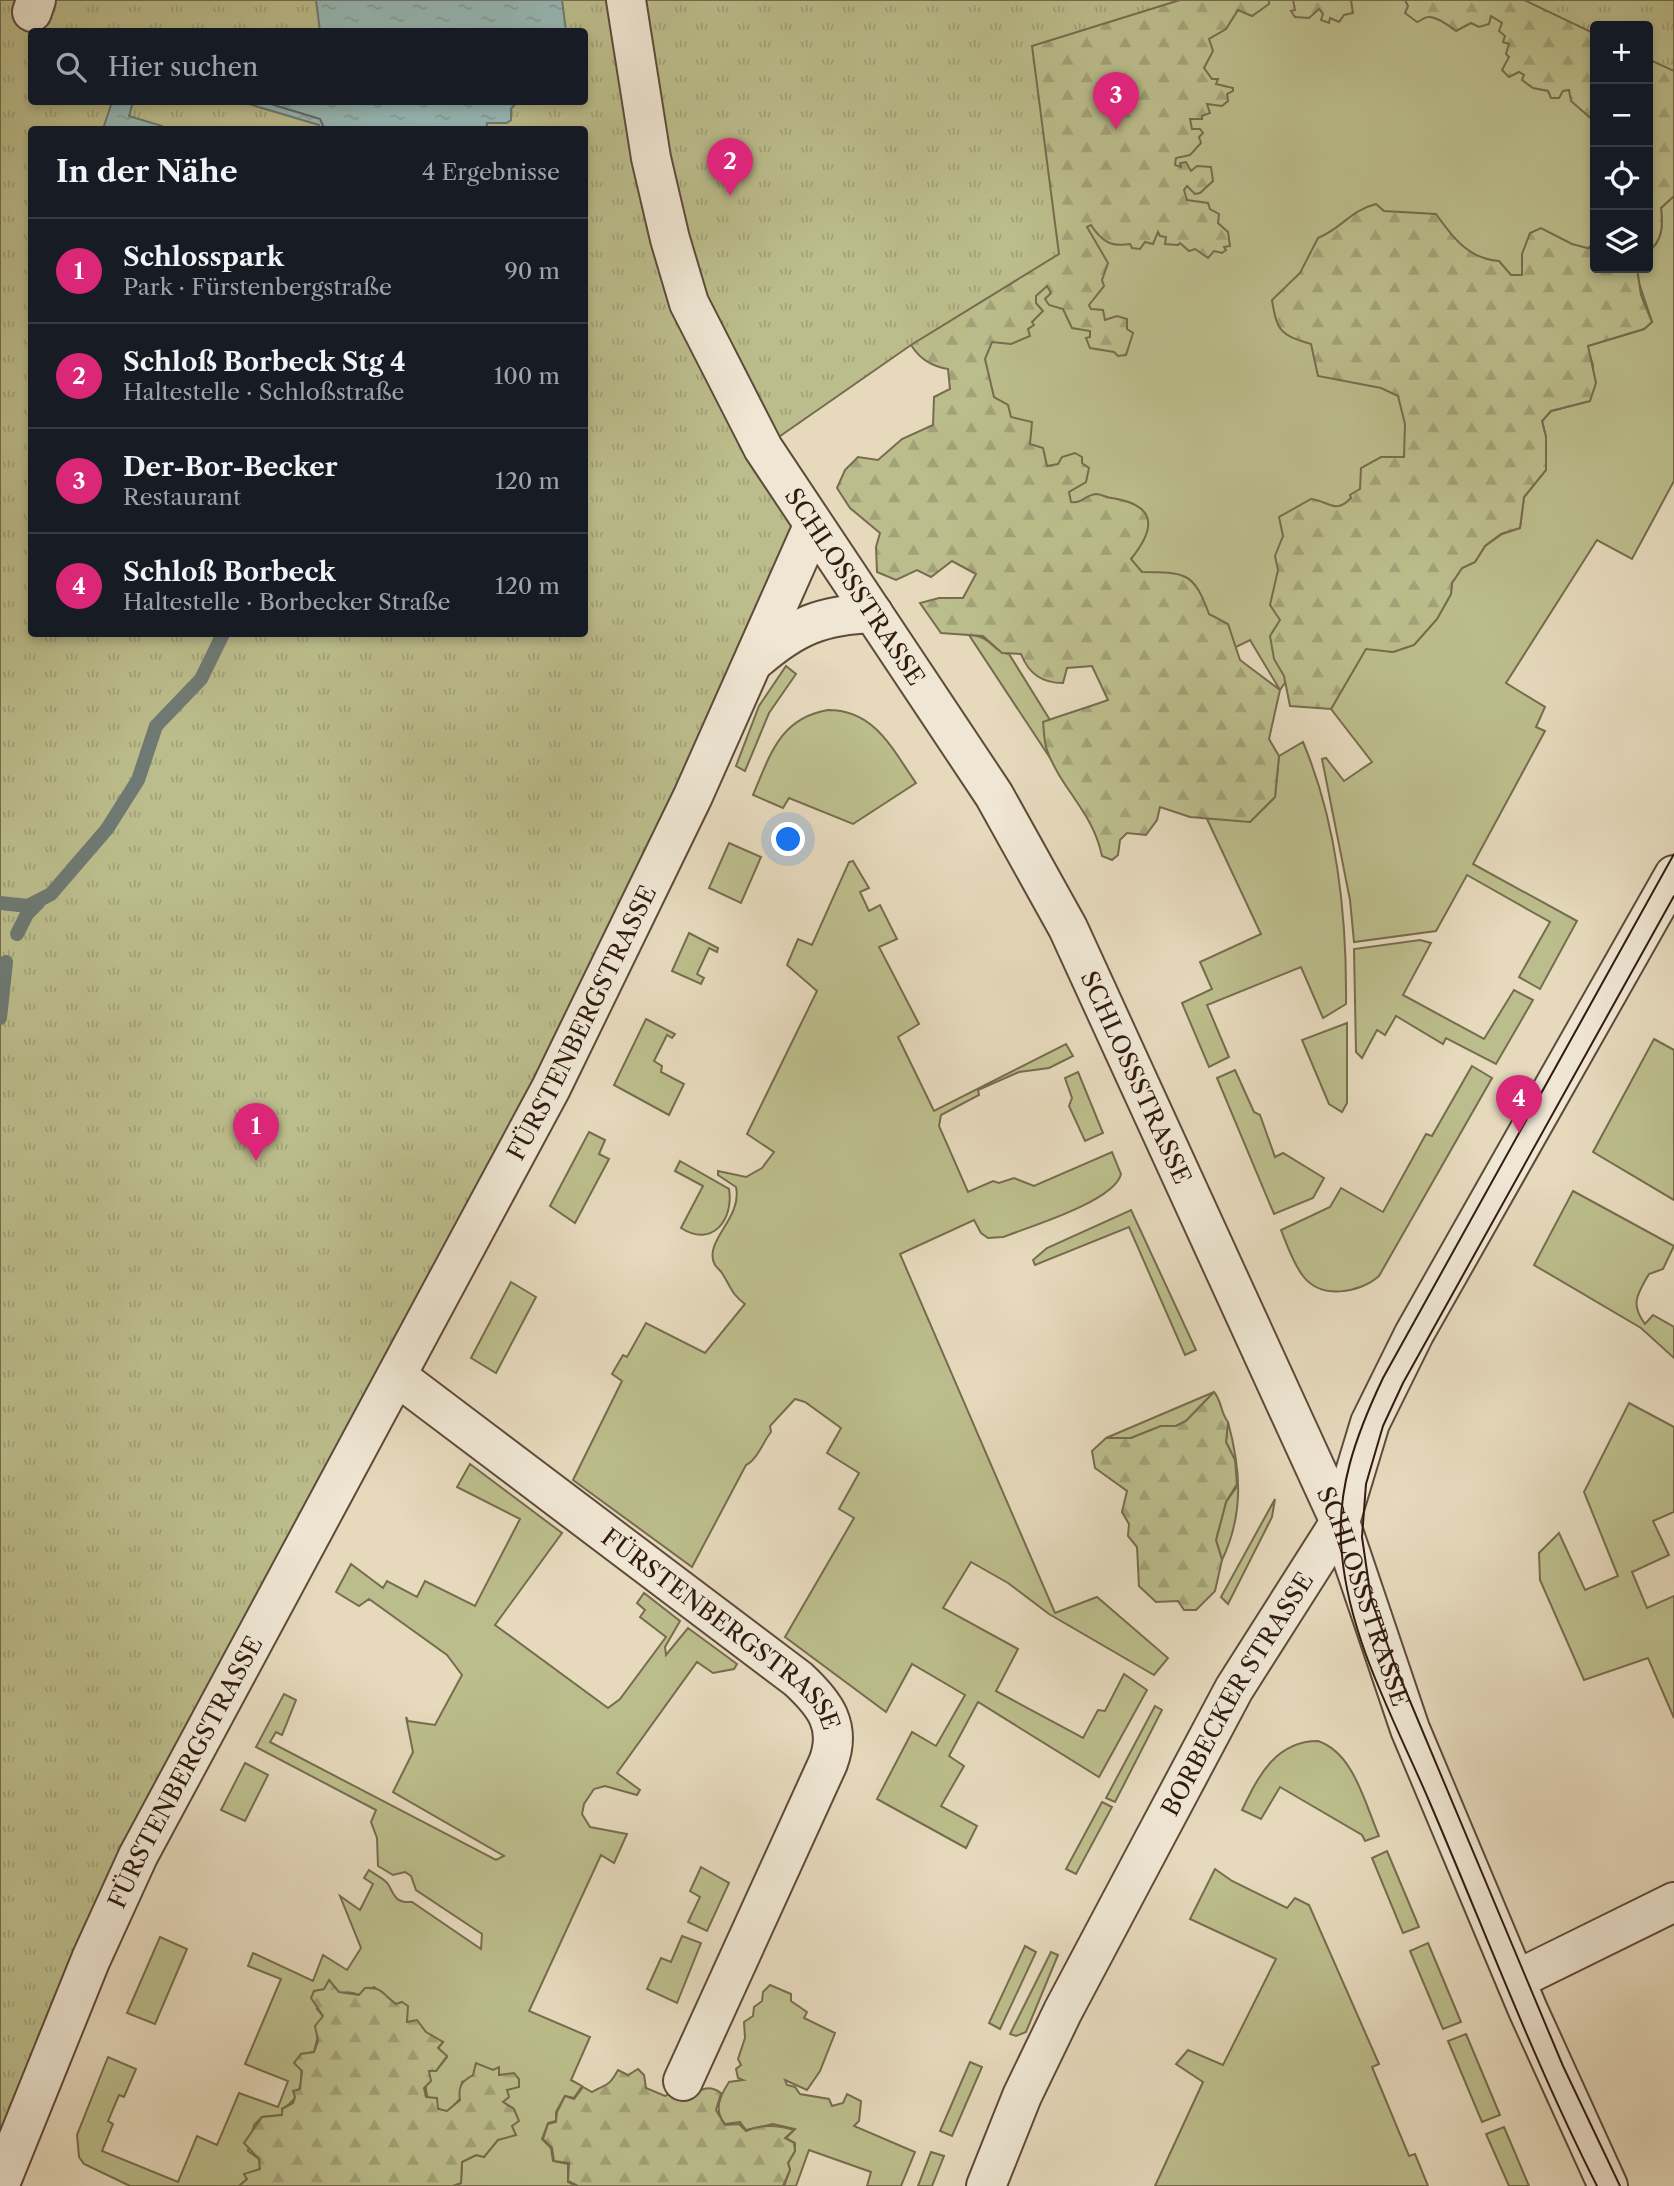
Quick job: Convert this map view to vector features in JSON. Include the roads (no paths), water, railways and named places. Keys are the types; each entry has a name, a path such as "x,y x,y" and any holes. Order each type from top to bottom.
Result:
{"street":[{"name":"SCHLOSSSTRASSE","path":"626,0 651,158 687,296 735,396 813,526 994,795 1063,919 1340,1522 1405,1716 1572,2112 1608,2186"},
{"name":"FÜRSTENBERGSTRASSE","path":"6,2183 91,1959 138,1856 487,1211 613,964 813,526"},
{"name":"FÜRSTENBERGSTRASSE","path":"752,663 793,630 809,623 873,613"},
{"name":"BORBECKER STRASSE","path":"986,2186 1022,2096 1057,2023 1234,1689 1340,1522 1363,1445 1389,1381 1674,875"},
{"name":"FÜRSTENBERGSTRASSE","path":"398,1377 798,1679 821,1702 833,1721 834,1749 683,2081"},
{"path":"1516,1979 1674,1902"}],"water":[{"path":"316,0 562,0 566,28 320,28"},
{"path":"111,105 132,105 129,116 162,126 104,126"},
{"path":"252,105 514,105 511,109 511,120 507,123 487,123 487,126 319,125"}],"waterway":[{"path":"0,903 28,906 51,894 107,829 138,780 156,726 201,679 222,637"},
{"path":"17,934 27,914 38,903"},
{"path":"0,1018 6,962"}],"tram line":[{"path":"1597,2186 1531,2044 1365,1651 1347,1587 1342,1555 1342,1508 1356,1442 1383,1378 1674,854"},
{"path":"1620,2186 1563,2066 1394,1663 1371,1599 1362,1537 1366,1484 1383,1426 1403,1383 1674,896"}],"place":[{"name":"Der-Bor-Becker","path":"1116,130"},
{"name":"Schloß Borbeck Stg 4","path":"730,196"},
{"name":"Schloß Borbeck","path":"1519,1133"},
{"name":"Schlosspark","path":"256,1161"}]}
